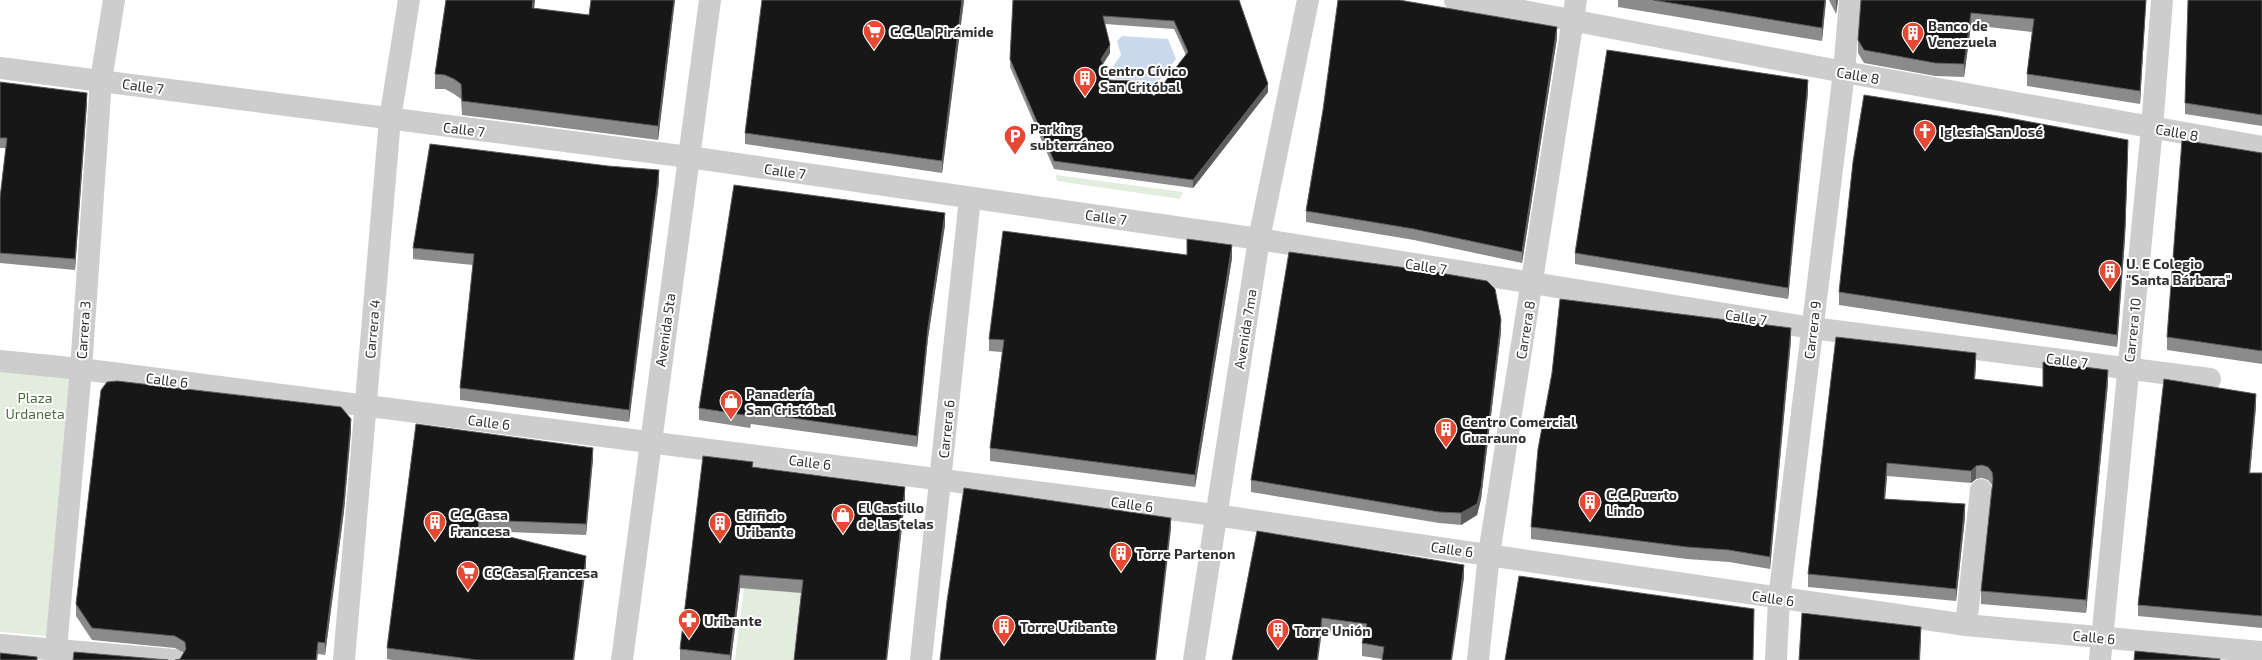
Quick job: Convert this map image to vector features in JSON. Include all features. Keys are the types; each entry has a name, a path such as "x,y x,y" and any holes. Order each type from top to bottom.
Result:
{"street":[{"name":"Carrera 3","path":"55,654 80,369 101,80 114,0"},
{"name":"Carrera 4","path":"344,660 390,119 409,0"},
{"name":"Avenida 5ta","path":"622,660 649,443 710,0"},
{"name":"Avenida 7ma","path":"1194,660 1215,515 1259,239 1308,0"},
{"name":"Calle 8","path":"1455,0 1575,10 1844,72 2262,147"},
{"name":"Carrera 9","path":"1776,660 1779,599 1844,72 1850,0"},
{"name":"Carrera 10","path":"2100,660 2152,128 2162,0"},
{"name":"Carrera 8","path":"1478,660 1489,554 1575,10"},
{"name":"Calle 7","path":"0,68 689,157 1259,239 1812,328 2210,379"},
{"name":"Carrera 6","path":"921,660 970,198"},
{"name":"Calle 6","path":"0,361 80,369 649,443 941,478 1489,554 1779,599 1966,625 2262,652"},
{"path":"1966,625 1982,490"},
{"path":"0,645 55,654 174,660"}],"green space":[{"path":"1056,175 1183,192 1180,199 1057,181"},
{"name":"Plaza Urdaneta","path":"0,365 75,373 47,636 0,632"},
{"path":"744,587 803,593 795,660 735,660"}],"water":[{"path":"1122,36 1168,39 1176,59 1152,90 1140,80 1116,79 1112,68 1121,55 1117,41"}],"building":[{"path":"446,0 533,0 532,8 589,15 591,0 674,0 658,126 462,101 461,84 445,75 435,74"},
{"path":"762,0 962,0 942,161 745,133"},
{"name":"Centro Cívico San Critóbal","path":"1013,0 1239,0 1268,84 1193,180 1054,161 1010,59","holes":["1103,16 1174,21 1188,52 1154,96 1136,81 1109,80 1101,59 1110,45"]},
{"path":"1338,0 1399,0 1557,27 1522,252 1414,229 1306,211 1323,110"},
{"path":"1653,0 1825,0 1822,28"},
{"path":"1861,0 2146,0 2140,91 2027,74 2034,19 1971,13 1964,64 1935,63 1864,50 1858,40"},
{"path":"2188,0 2262,0 2262,115 2185,103"},
{"path":"1607,50 1808,80 1788,288 1575,253"},
{"path":"0,82 87,93 75,259 0,253 0,198 7,138 0,138"},
{"path":"1864,95 1998,116 2128,140 2125,226 2117,335 1839,292 1853,162"},
{"path":"2182,140 2262,153 2262,351 2167,337"},
{"path":"430,144 608,166 659,170 629,410 460,388 474,254 413,248"},
{"path":"734,185 945,213 928,327 917,436 751,412 750,416 699,408"},
{"path":"1003,231 1187,255 1187,239 1232,245 1195,475 990,448 1004,340 989,339"},
{"path":"1289,252 1429,271 1487,281 1495,289 1501,320 1481,488 1477,504 1461,513 1439,512 1251,480"},
{"path":"1560,299 1791,328 1770,557 1729,550 1687,547 1531,527 1538,449 1552,373"},
{"path":"1836,337 1976,353 1974,379 2043,387 2043,362 2108,370 2086,600 1981,591 1993,479 1992,472 1988,467 1982,465 1976,466 1971,471 1887,463 1884,499 1965,504 1956,589 1808,574"},
{"path":"2164,379 2256,394 2249,473 2262,473 2262,616 2138,605"},
{"path":"117,381 341,407 351,419 344,499 325,643 318,642 316,660 175,660 180,659 186,649 185,642 175,636 92,628 76,604 101,390 107,382"},
{"path":"416,424 593,448 586,524 479,520 478,529 586,556 573,660 477,660 387,648"},
{"path":"703,456 753,462 752,467 905,487 886,660 794,660 803,580 740,575 730,655 680,649"},
{"path":"964,488 1171,518 1155,660 940,660 947,601"},
{"path":"1257,531 1464,565 1451,660 1382,660 1384,647 1362,643 1367,624 1322,618 1317,660 1232,660"},
{"path":"1519,576 1754,609 1753,660 1505,660"},
{"path":"1802,613 1921,627 1919,660 1799,660"},
{"path":"2135,651 2220,659 2220,660 2134,660"},
{"path":"74,652 168,660 73,660"},
{"path":"0,653 37,657 37,660 0,660"}],"place":[{"name":"C.C. La Pirámide","path":"874,50"},
{"name":"Banco de Venezuela","path":"1913,52"},
{"name":"Centro Cívico San Critóbal","path":"1085,98"},
{"name":"Iglesia San José","path":"1925,150"},
{"name":"Parking subterráneo","path":"1015,156"},
{"name":"U. E Colegio \"Santa Bárbara\"","path":"2110,290"},
{"name":"Panadería San Cristóbal","path":"731,420"},
{"name":"Centro Comercial Guarauno","path":"1446,448"},
{"name":"C.C. Puerto Lindo","path":"1590,522"},
{"name":"El Castillo de las telas","path":"843,534"},
{"name":"C.C. Casa Francesa","path":"435,542"},
{"name":"Edificio Uribante","path":"720,542"},
{"name":"Torre Partenon","path":"1121,572"},
{"name":"CC Casa Francesa","path":"468,592"},
{"name":"Uribante","path":"689,640"},
{"name":"Torre Uribante","path":"1004,646"},
{"name":"Torre Unión","path":"1278,650"}]}
